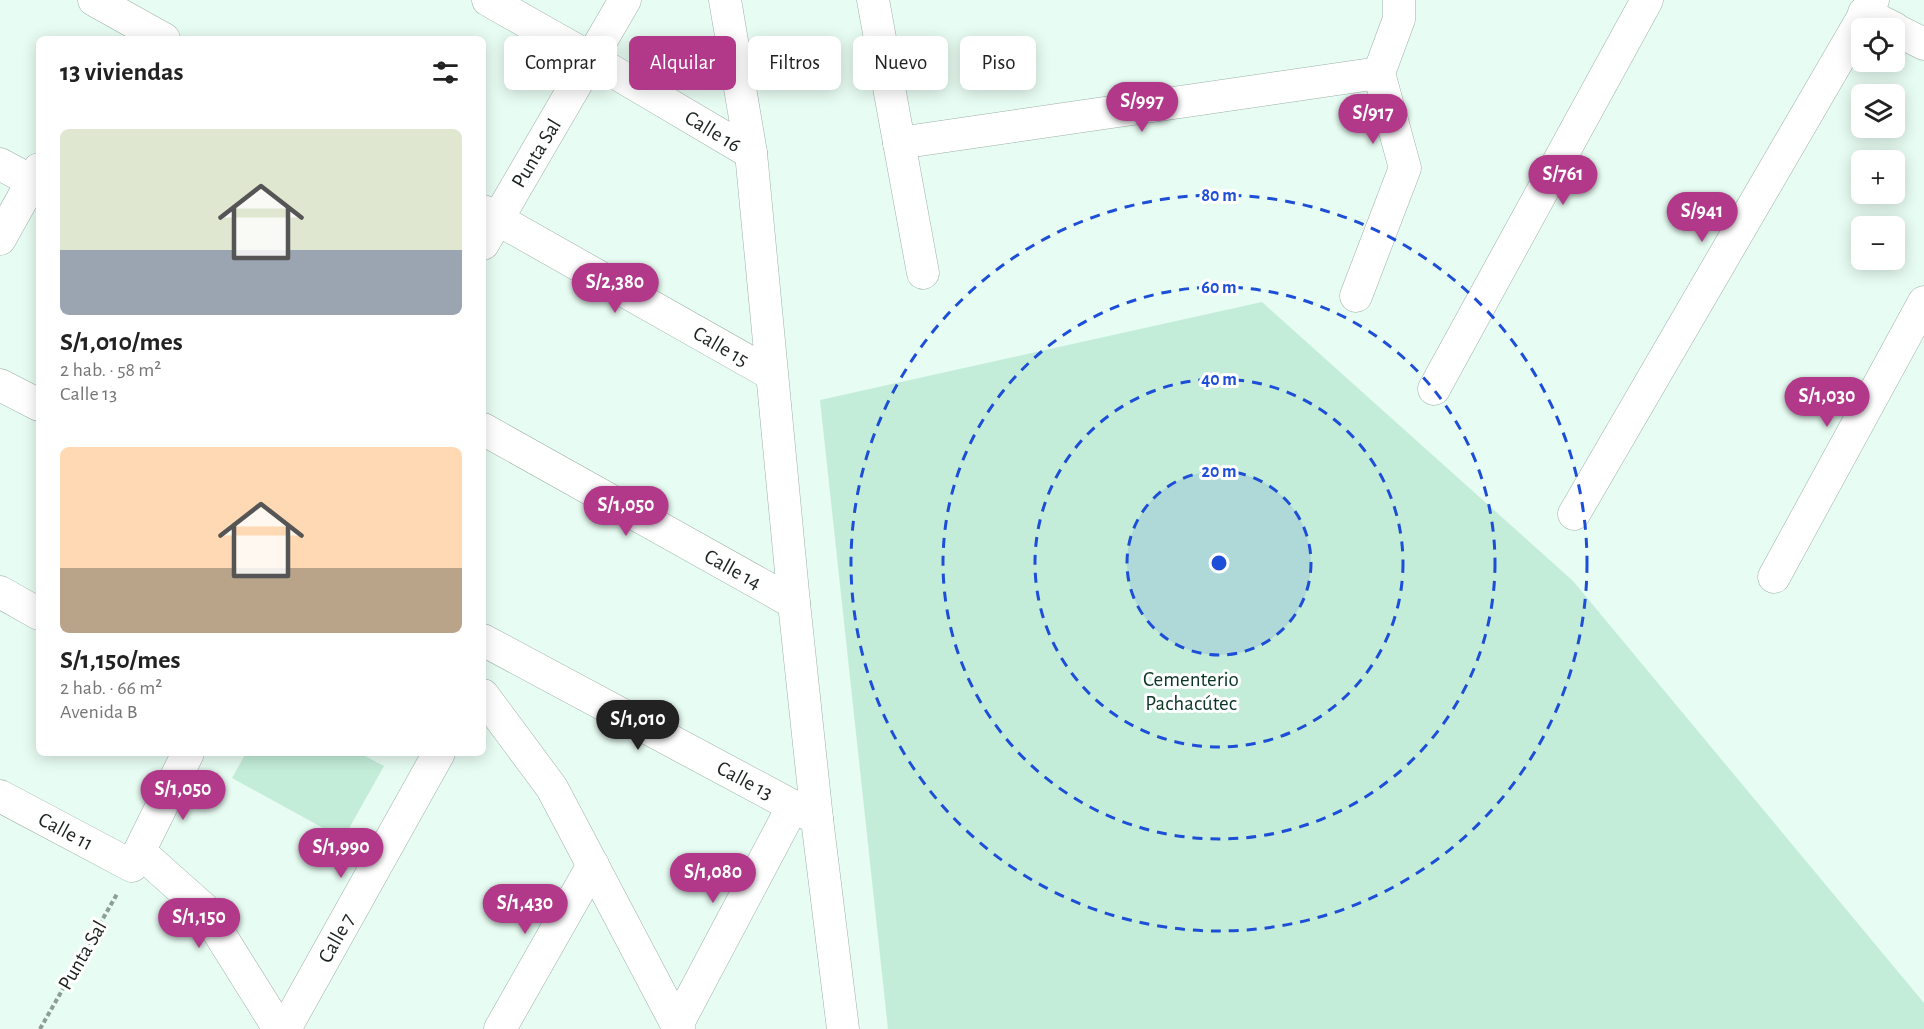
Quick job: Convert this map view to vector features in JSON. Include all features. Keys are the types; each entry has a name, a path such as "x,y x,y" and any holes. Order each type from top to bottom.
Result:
{"street":[{"path":"94,0 121,18 158,36"},
{"name":"Calle 16","path":"488,0 551,36"},
{"name":"Punta Sal","path":"605,36 625,0"},
{"path":"725,0 751,153 794,603 805,812 843,1029"},
{"path":"873,0 923,273"},
{"path":"1356,296 1405,168 1379,73 1399,19 1399,0"},
{"path":"1434,389 1647,0"},
{"path":"1574,514 1868,6 1882,18"},
{"path":"1905,35 1924,45"},
{"path":"899,143 1379,73"},
{"name":"Calle 16","path":"617,74 751,153"},
{"name":"Punta Sal","path":"488,225 573,90"},
{"path":"0,164 36,178"},
{"path":"0,239 36,180"},
{"name":"Calle 15","path":"488,225 771,374"},
{"path":"1774,577 1924,302"},
{"path":"0,384 36,403"},
{"name":"Calle 14","path":"486,431 794,603"},
{"path":"0,592 36,612"},
{"name":"Calle 13","path":"486,642 805,812"},
{"path":"486,699 552,788 678,1027"},
{"path":"136,859 187,756"},
{"name":"Calle 7","path":"285,1029 437,756"},
{"name":"Calle 11","path":"0,796 136,859 204,909 279,1029"},
{"path":"678,1027 805,812"},
{"path":"500,1029 593,865"}],"path":[{"name":"Punta Sal","path":"40,1029 136,859"}],"green space":[{"name":"Cementerio Pachacútec","path":"1262,302 1573,581 1924,1003 1924,1029 888,1029 820,400"},
{"path":"244,756 365,756 384,766 343,839 232,778"}]}
